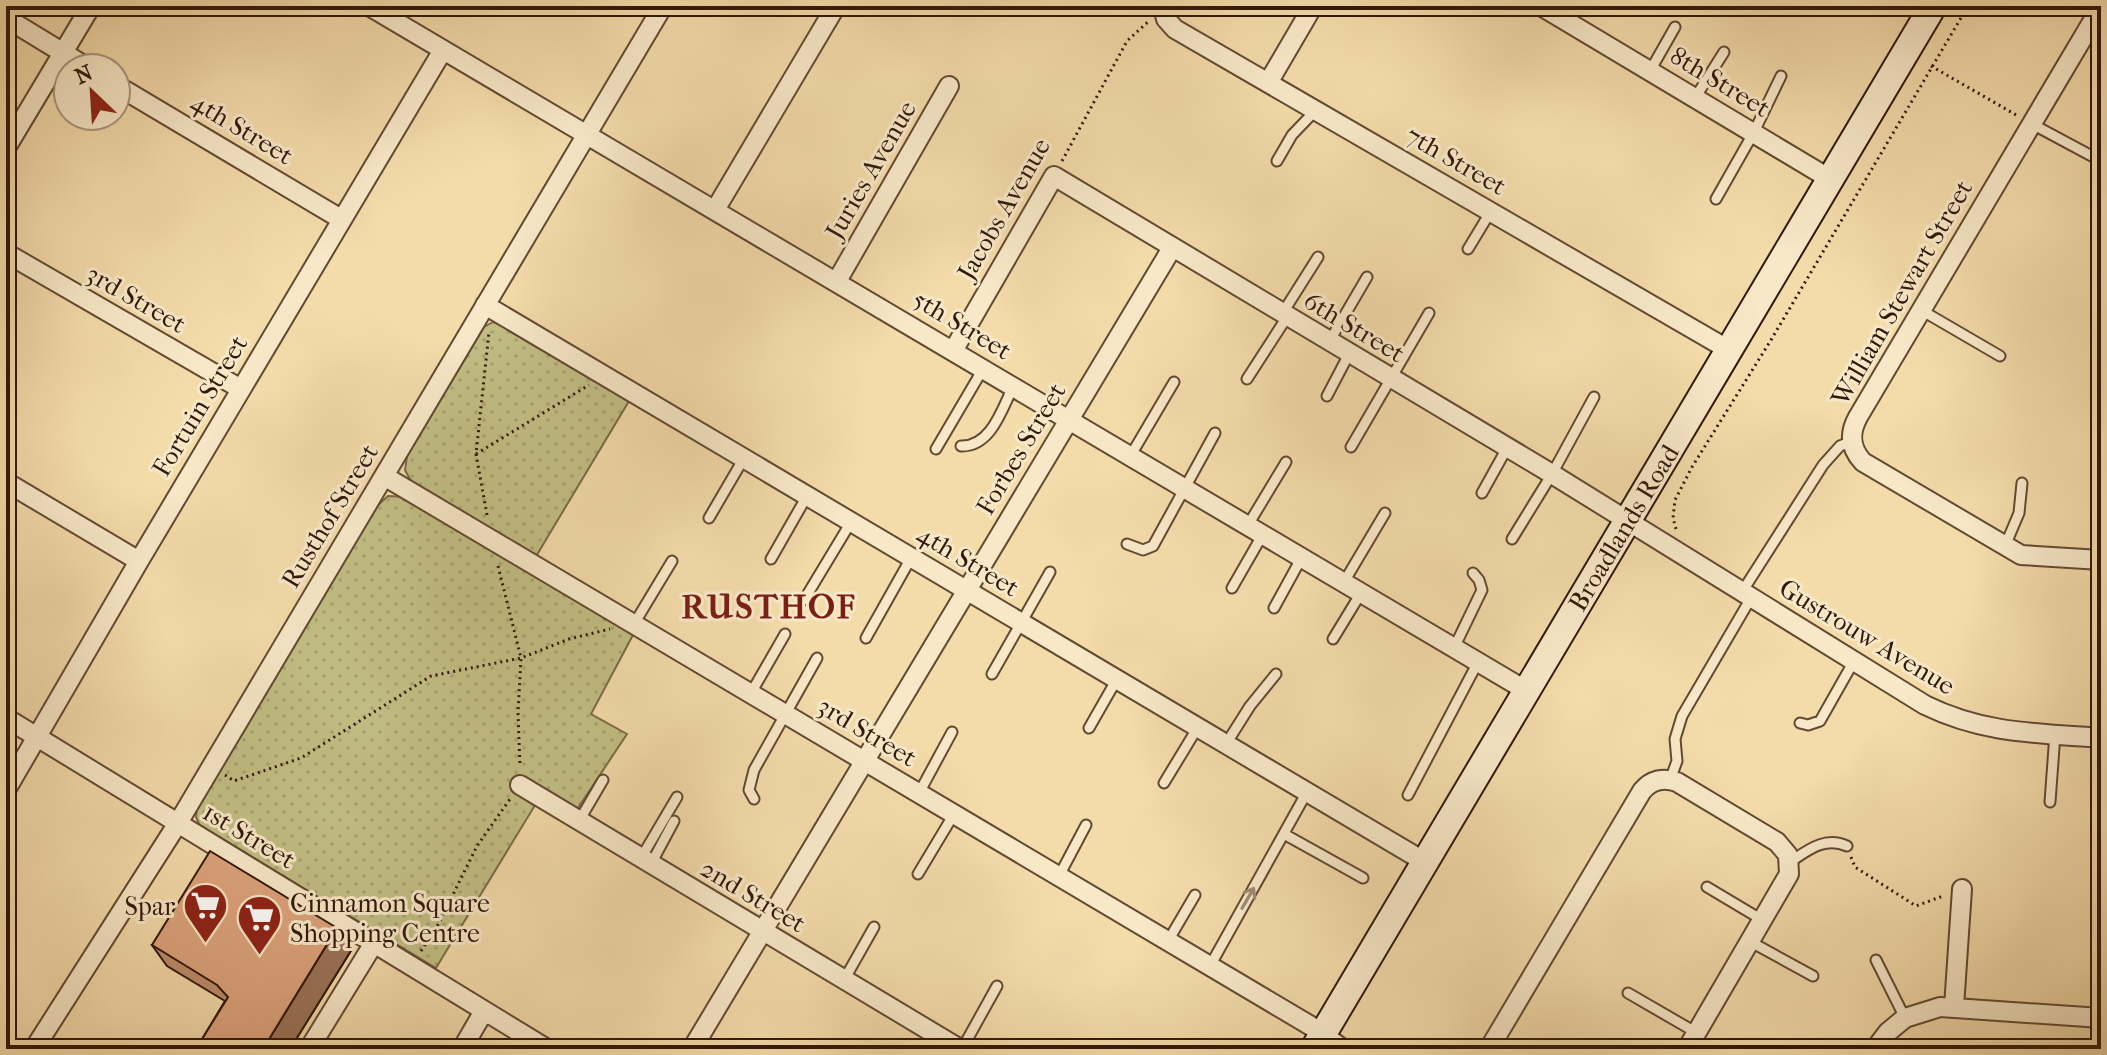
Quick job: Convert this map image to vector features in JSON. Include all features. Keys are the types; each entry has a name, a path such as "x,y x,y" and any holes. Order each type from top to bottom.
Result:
{"main road":[{"name":"Broadlands Road","path":"1327,1044 1425,862 1931,7"}],"street":[{"path":"64,52 91,6"},
{"name":"5th Street","path":"369,6 1527,691"},
{"name":"Rusthof Street","path":"34,1049 178,823 663,6"},
{"path":"715,210 836,6"},
{"path":"1268,83 1313,6"},
{"name":"8th Street","path":"1541,6 1830,179"},
{"name":"William Stewart Street","path":"2101,7 1854,424 1852,441 1855,452 1863,462 2021,555 2101,560"},
{"name":"7th Street","path":"1163,8 1166,19 1175,29 1729,350"},
{"path":"6,18 60,52"},
{"name":"Fortuin Street","path":"6,790 443,50"},
{"path":"6,148 52,72"},
{"name":"Juries Avenue","path":"837,281 949,86"},
{"name":"4th Street","path":"132,95 341,219"},
{"name":"6th Street","path":"1054,176 1627,521"},
{"name":"Jacobs Avenue","path":"953,351 1054,176"},
{"name":"Forbes Street","path":"692,1049 1172,248"},
{"name":"3rd Street","path":"6,253 241,389"},
{"name":"4th Street","path":"485,305 1425,862"},
{"name":"3rd Street","path":"384,476 1210,966 1327,1044"},
{"path":"6,482 139,561"},
{"name":"Gustrouw Avenue","path":"1627,521 1925,705 1960,720 1997,730 2101,738"},
{"name":"1st Street","path":"6,718 547,1049"},
{"path":"1489,1049 1642,791 1656,781 1670,780 1777,842 1790,862 1789,874 1764,921 1692,1041"},
{"name":"2nd Street","path":"520,785 961,1049"},
{"path":"1954,1007 1962,889"},
{"path":"309,1049 374,943"},
{"path":"1875,1049 1888,1032 1905,1018 1929,1009 1954,1007 2101,1018"},
{"path":"462,1049 484,1011"},
{"path":"6,1044 15,1049"}],"lane":[{"path":"1650,71 1675,27"},
{"path":"1695,98 1724,52"},
{"path":"1716,199 1781,76"},
{"path":"1277,161 1292,135 1316,110"},
{"path":"2032,124 2101,161"},
{"path":"1468,249 1491,211"},
{"path":"1247,379 1318,257"},
{"path":"1329,342 1367,277"},
{"path":"1921,310 2000,356"},
{"path":"1351,447 1429,313"},
{"path":"1327,396 1349,354"},
{"path":"936,449 983,368"},
{"path":"1131,455 1174,382"},
{"path":"961,446 975,444 985,438 1013,386"},
{"path":"1512,539 1594,397"},
{"path":"1127,544 1143,550 1153,546 1215,433"},
{"path":"1670,780 1677,761 1675,739 1682,716 1747,595 1823,465 1840,446 1852,441"},
{"path":"1482,493 1507,448"},
{"path":"709,518 744,458"},
{"path":"1232,588 1286,462"},
{"path":"2005,546 2019,513 2022,483"},
{"path":"771,559 807,496"},
{"path":"1344,582 1385,513"},
{"path":"804,600 851,522"},
{"path":"1274,608 1302,557"},
{"path":"866,638 911,558"},
{"path":"634,624 672,561"},
{"path":"992,674 1050,572"},
{"path":"1454,648 1482,590 1473,573"},
{"path":"1333,639 1361,593"},
{"path":"751,693 785,634"},
{"path":"754,799 749,790 754,770 817,658"},
{"path":"1800,723 1808,725 1820,721 1854,661"},
{"path":"1408,795 1478,662"},
{"path":"1226,744 1250,706 1276,674"},
{"path":"1089,728 1117,679"},
{"path":"1164,783 1198,727"},
{"path":"919,793 952,732"},
{"path":"2050,802 2055,734"},
{"path":"579,821 603,780"},
{"path":"1210,966 1307,792"},
{"path":"646,861 677,797"},
{"path":"918,874 954,814"},
{"path":"646,861 674,821"},
{"path":"1059,876 1086,825"},
{"path":"1284,834 1363,878"},
{"path":"1790,862 1815,846 1829,842 1847,846"},
{"path":"1707,887 1764,921"},
{"path":"1168,941 1195,895"},
{"path":"844,981 874,927"},
{"path":"1751,942 1813,976"},
{"path":"1876,960 1905,1018"},
{"path":"961,1049 997,986"},
{"path":"1628,993 1692,1041"}],"path":[{"path":"1682,555 1673,518 1675,500 1692,467 1771,340 1968,6"},
{"name":"Jacobs Avenue","path":"1054,176 1127,41 1163,8"},
{"path":"1931,66 2032,124"},
{"path":"476,454 605,376"},
{"path":"211,767 234,781 301,758 431,676 521,658 569,639 634,624"},
{"path":"412,967 439,923 477,846 520,785"},
{"path":"1847,846 1855,867 1916,906 1962,889"}],"shaded area":[{"path":"493,322 629,401 535,558 412,483 405,470 407,456 484,327"},
{"path":"388,496 405,497 634,633 591,714 627,734 576,811 543,792 436,968 200,826 196,817 197,809 377,506"}],"building":[{"name":"Cinnamon Square Shopping Centre","path":"210,851 337,928 263,1049 196,1049 228,997 217,985 152,945"}],"place":[{"name":"Spar","path":"206,945"},
{"name":"Cinnamon Square Shopping Centre","path":"259,957"}],"district":[{"name":"RUSTHOF","path":"769,607"}]}
